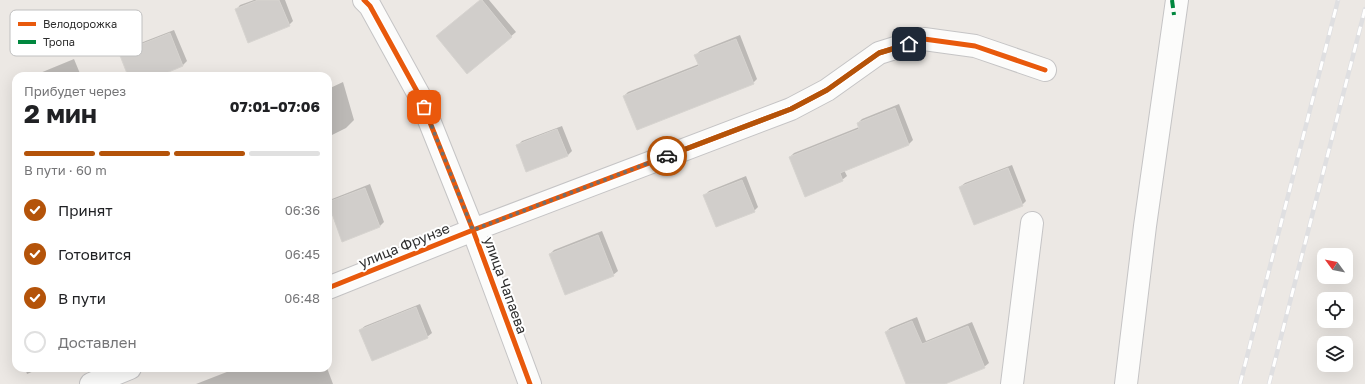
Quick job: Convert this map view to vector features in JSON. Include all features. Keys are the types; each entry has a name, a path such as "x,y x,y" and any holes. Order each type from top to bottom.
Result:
{"street":[{"name":"улица Чапаева","path":"364,0 370,6 419,95 473,230 530,384"},
{"path":"1126,384 1146,218 1177,0"},
{"name":"улица Фрунзе","path":"332,286 473,230 791,109 827,90 879,53 924,40 975,46 1045,70"},
{"path":"1012,384 1032,223"},
{"path":"91,384 120,372"}],"building":[{"path":"258,0 279,0 290,26 248,43 235,9"},
{"path":"480,0 482,0 512,37 467,74 436,36"},
{"path":"170,33 183,66 169,72 126,72 120,56 142,56 142,44"},
{"path":"736,39 754,84 637,130 623,96 699,66 694,55"},
{"path":"895,108 909,145 840,173 843,181 805,197 789,157 859,129 857,123"},
{"path":"557,129 568,156 526,172 516,145"},
{"path":"1008,168 1023,206 974,225 959,187"},
{"path":"742,180 755,212 716,227 703,195"},
{"path":"365,188 380,227 342,242 332,213 332,200"},
{"path":"598,235 614,276 565,295 549,254"},
{"path":"416,307 428,338 372,361 359,330"},
{"path":"912,321 922,344 968,326 985,368 945,384 906,384 885,332"}],"railway":[{"path":"1240,384 1338,0"},
{"path":"1269,384 1365,9"}],"marked path":[{"path":"1172,0 1174,15"}],"cycle path":[{"path":"364,0 370,6 419,95 473,230 530,384"},
{"path":"332,286 473,230 791,109 827,90 879,53 924,39 975,46 1045,70"}],"way so far":[{"path":"424,107 473,230 667,156"}],"route":[{"path":"667,156 791,109 827,90 879,53 909,44"}]}
